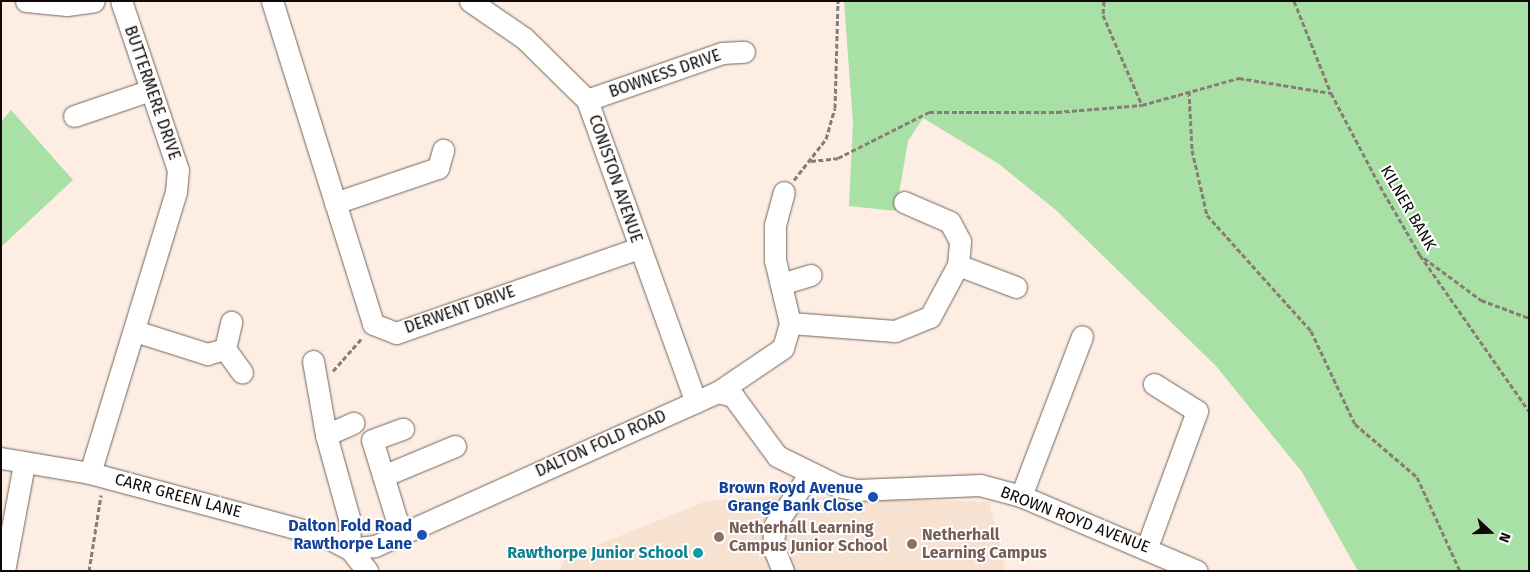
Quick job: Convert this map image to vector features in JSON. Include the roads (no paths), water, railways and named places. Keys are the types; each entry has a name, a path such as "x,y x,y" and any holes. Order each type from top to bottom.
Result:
{"street":[{"path":"33,2 94,1"},
{"name":"BUTTERMERE DRIVE","path":"98,475 135,331 176,192 178,170 121,1"},
{"path":"272,1 335,203 438,168 443,150"},
{"name":"CONISTON AVENUE","path":"470,1 524,38 588,100 639,248 696,402"},
{"name":"BOWNESS DRIVE","path":"588,100 722,53 744,52"},
{"path":"74,116 151,90"},
{"path":"784,192 775,225 775,260 790,323 895,332 930,316 958,264 960,241 950,222 904,202"},
{"name":"DERWENT DRIVE","path":"335,203 373,324 396,333 639,248"},
{"path":"958,264 1016,287"},
{"path":"780,284 811,275"},
{"path":"224,349 231,322"},
{"name":"DALTON FOLD ROAD","path":"350,549 374,546 718,392 783,348 790,323"},
{"path":"135,331 207,354 224,349"},
{"path":"1021,496 1082,336"},
{"path":"224,349 242,372"},
{"path":"312,361 326,435 349,518 350,549 367,571"},
{"path":"1147,547 1198,411 1154,384"},
{"name":"BROWN ROYD AVENUE","path":"718,392 733,396 760,420 777,456 809,475 857,490 980,485 1021,496 1147,547 1197,571"},
{"path":"326,435 353,423"},
{"path":"401,534 372,440 403,429"},
{"path":"383,476 456,446"},
{"name":"CARR GREEN LANE","path":"1,458 24,464 98,475 322,535 350,549"},
{"path":"4,571 24,464"},
{"path":"783,571 773,546 775,525 809,475"}],"place":[{"name":"Brown Royd Avenue Grange Bank Close","path":"873,497"},
{"name":"Dalton Fold Road Rawthorpe Lane","path":"422,535"},
{"name":"Netherhall Learning Campus Junior School","path":"719,537"},
{"name":"Netherhall Learning Campus","path":"912,544"},
{"name":"Rawthorpe Junior School","path":"698,553"}]}
